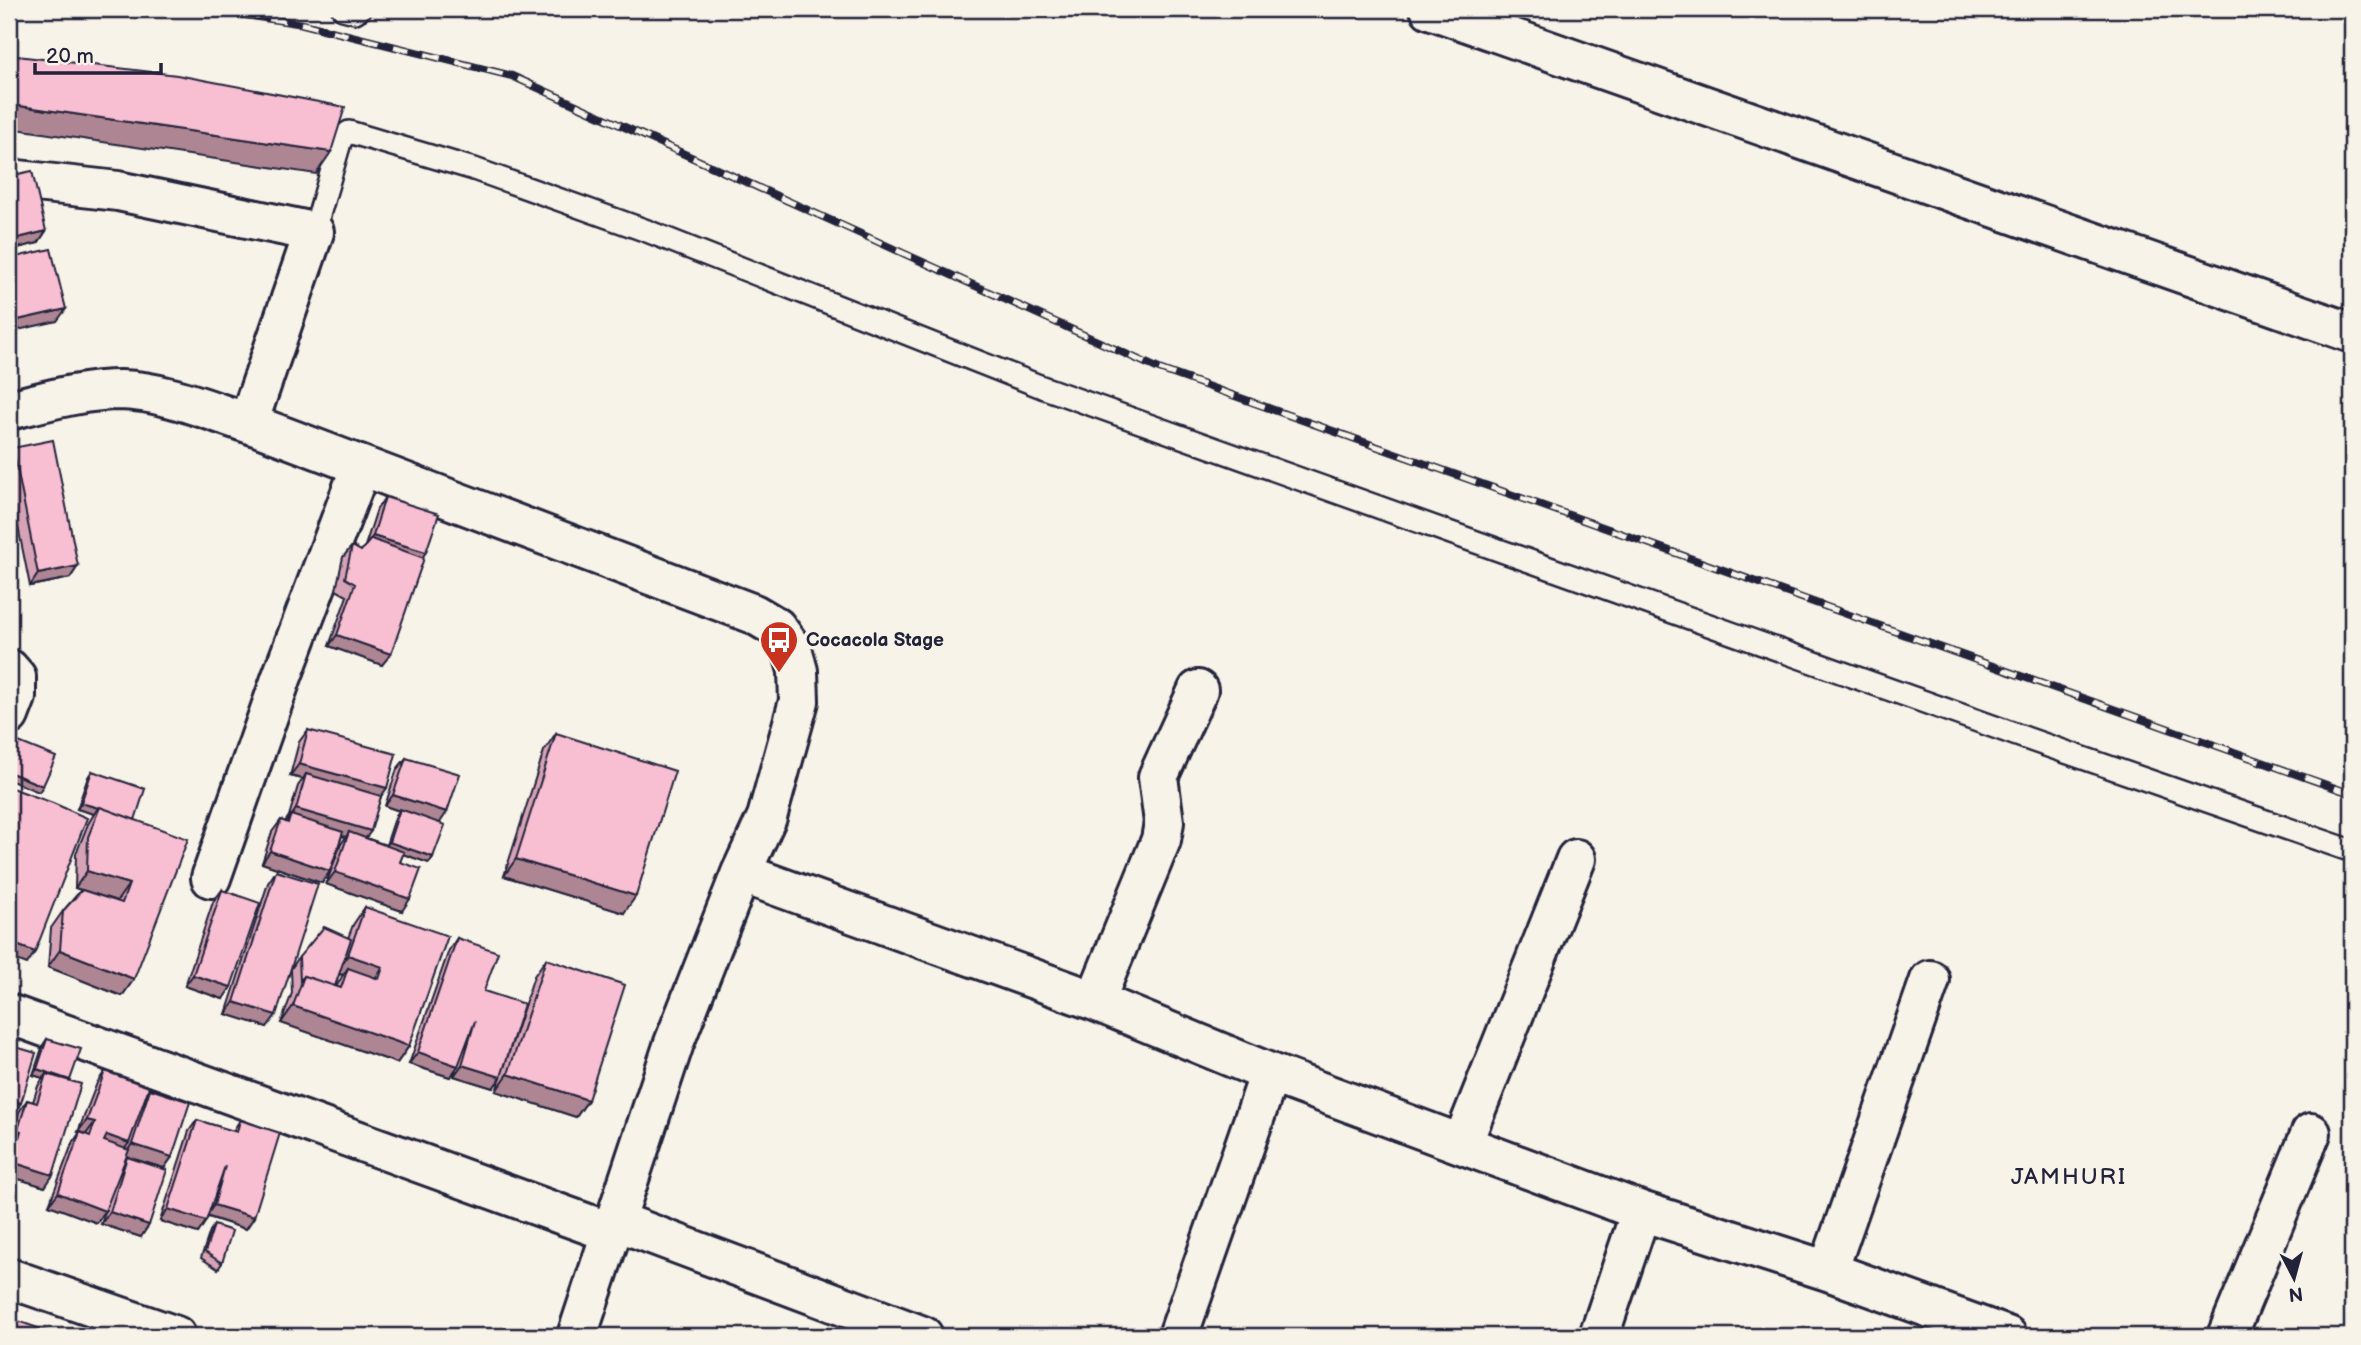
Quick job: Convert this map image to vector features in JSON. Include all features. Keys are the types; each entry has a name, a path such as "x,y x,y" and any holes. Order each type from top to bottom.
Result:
{"street":[{"path":"1430,9 2352,333"},
{"path":"9,179 118,191 314,232 248,423"},
{"path":"9,410 87,392 124,390 167,397 248,423 754,614 776,627 792,649 799,671 799,701 766,817 674,1043 577,1336"},
{"path":"211,878 361,466"},
{"path":"9,669 16,677 16,697 9,715"},
{"path":"1094,1001 1161,840 1164,822 1158,777 1198,690"},
{"path":"1462,1144 1576,859"},
{"path":"741,873 1094,1001 1270,1073 1641,1211 1828,1271 2007,1336"},
{"path":"1828,1271 1930,980"},
{"path":"9,1014 923,1336"},
{"path":"1178,1336 1270,1073"},
{"path":"2227,1336 2311,1133"},
{"path":"1599,1336 1641,1211"},
{"path":"9,1278 176,1336"}],"lane":[{"path":"343,9 355,12 360,9"},
{"path":"314,232 344,134 349,132 461,166 647,231 1042,387 2034,741 2352,851"}],"building":[{"path":"9,56 177,75 345,107 331,152 9,106"},
{"path":"32,171 46,231 14,239 9,213 9,176"},
{"path":"51,249 66,309 9,322 11,258"},
{"path":"53,440 78,566 38,574 13,448"},
{"path":"385,497 439,514 426,552 373,536"},
{"path":"371,539 424,558 391,654 337,635 355,584 345,578 352,546 361,551"},
{"path":"308,730 396,754 387,788 299,764"},
{"path":"556,733 675,771 636,896 516,859"},
{"path":"16,741 56,757 43,786 9,772 9,758"},
{"path":"406,758 460,774 447,812 393,795"},
{"path":"92,771 145,789 135,820 81,803"},
{"path":"306,774 381,796 371,831 296,809"},
{"path":"9,787 87,818 35,952 9,942"},
{"path":"100,807 188,839 134,979 60,950 63,911 82,890 122,903 129,884 87,871 88,837"},
{"path":"400,809 445,825 433,857 389,842"},
{"path":"291,815 343,832 330,871 270,851 281,820 288,823"},
{"path":"349,832 404,852 400,862 421,869 410,899 335,872"},
{"path":"276,871 318,884 276,1015 234,1002"},
{"path":"222,890 260,903 231,987 193,975"},
{"path":"365,907 448,936 409,1046 293,1006 304,976 341,988 348,968 379,979 383,967 348,955"},
{"path":"324,927 351,939 335,986 304,976 300,981 299,957"},
{"path":"457,938 498,952 484,991 524,1004 501,1077 462,1065 475,1021 458,1066 418,1052"},
{"path":"546,959 625,985 588,1100 508,1074"},
{"path":"47,1039 81,1049 70,1080 37,1069"},
{"path":"9,1045 36,1053 21,1103 9,1099"},
{"path":"105,1071 149,1087 129,1143 107,1135 104,1141 129,1150 105,1211 58,1193 80,1132 90,1136 95,1122 87,1120"},
{"path":"46,1074 81,1084 53,1175 12,1162 27,1100 37,1103"},
{"path":"150,1089 190,1102 172,1157 132,1144"},
{"path":"197,1120 237,1132 240,1120 280,1133 254,1217 214,1205 225,1166 206,1221 168,1209"},
{"path":"127,1157 167,1170 149,1225 110,1212"},
{"path":"214,1225 232,1231 222,1263 205,1252"},
{"path":"9,1318 61,1336 9,1336"}],"railway":[{"path":"206,9 303,24 512,76 1159,369 2352,794"}],"place":[{"name":"Cocacola Stage","path":"779,674"}],"district":[{"name":"JAMHURI","path":"2069,1177"}]}
